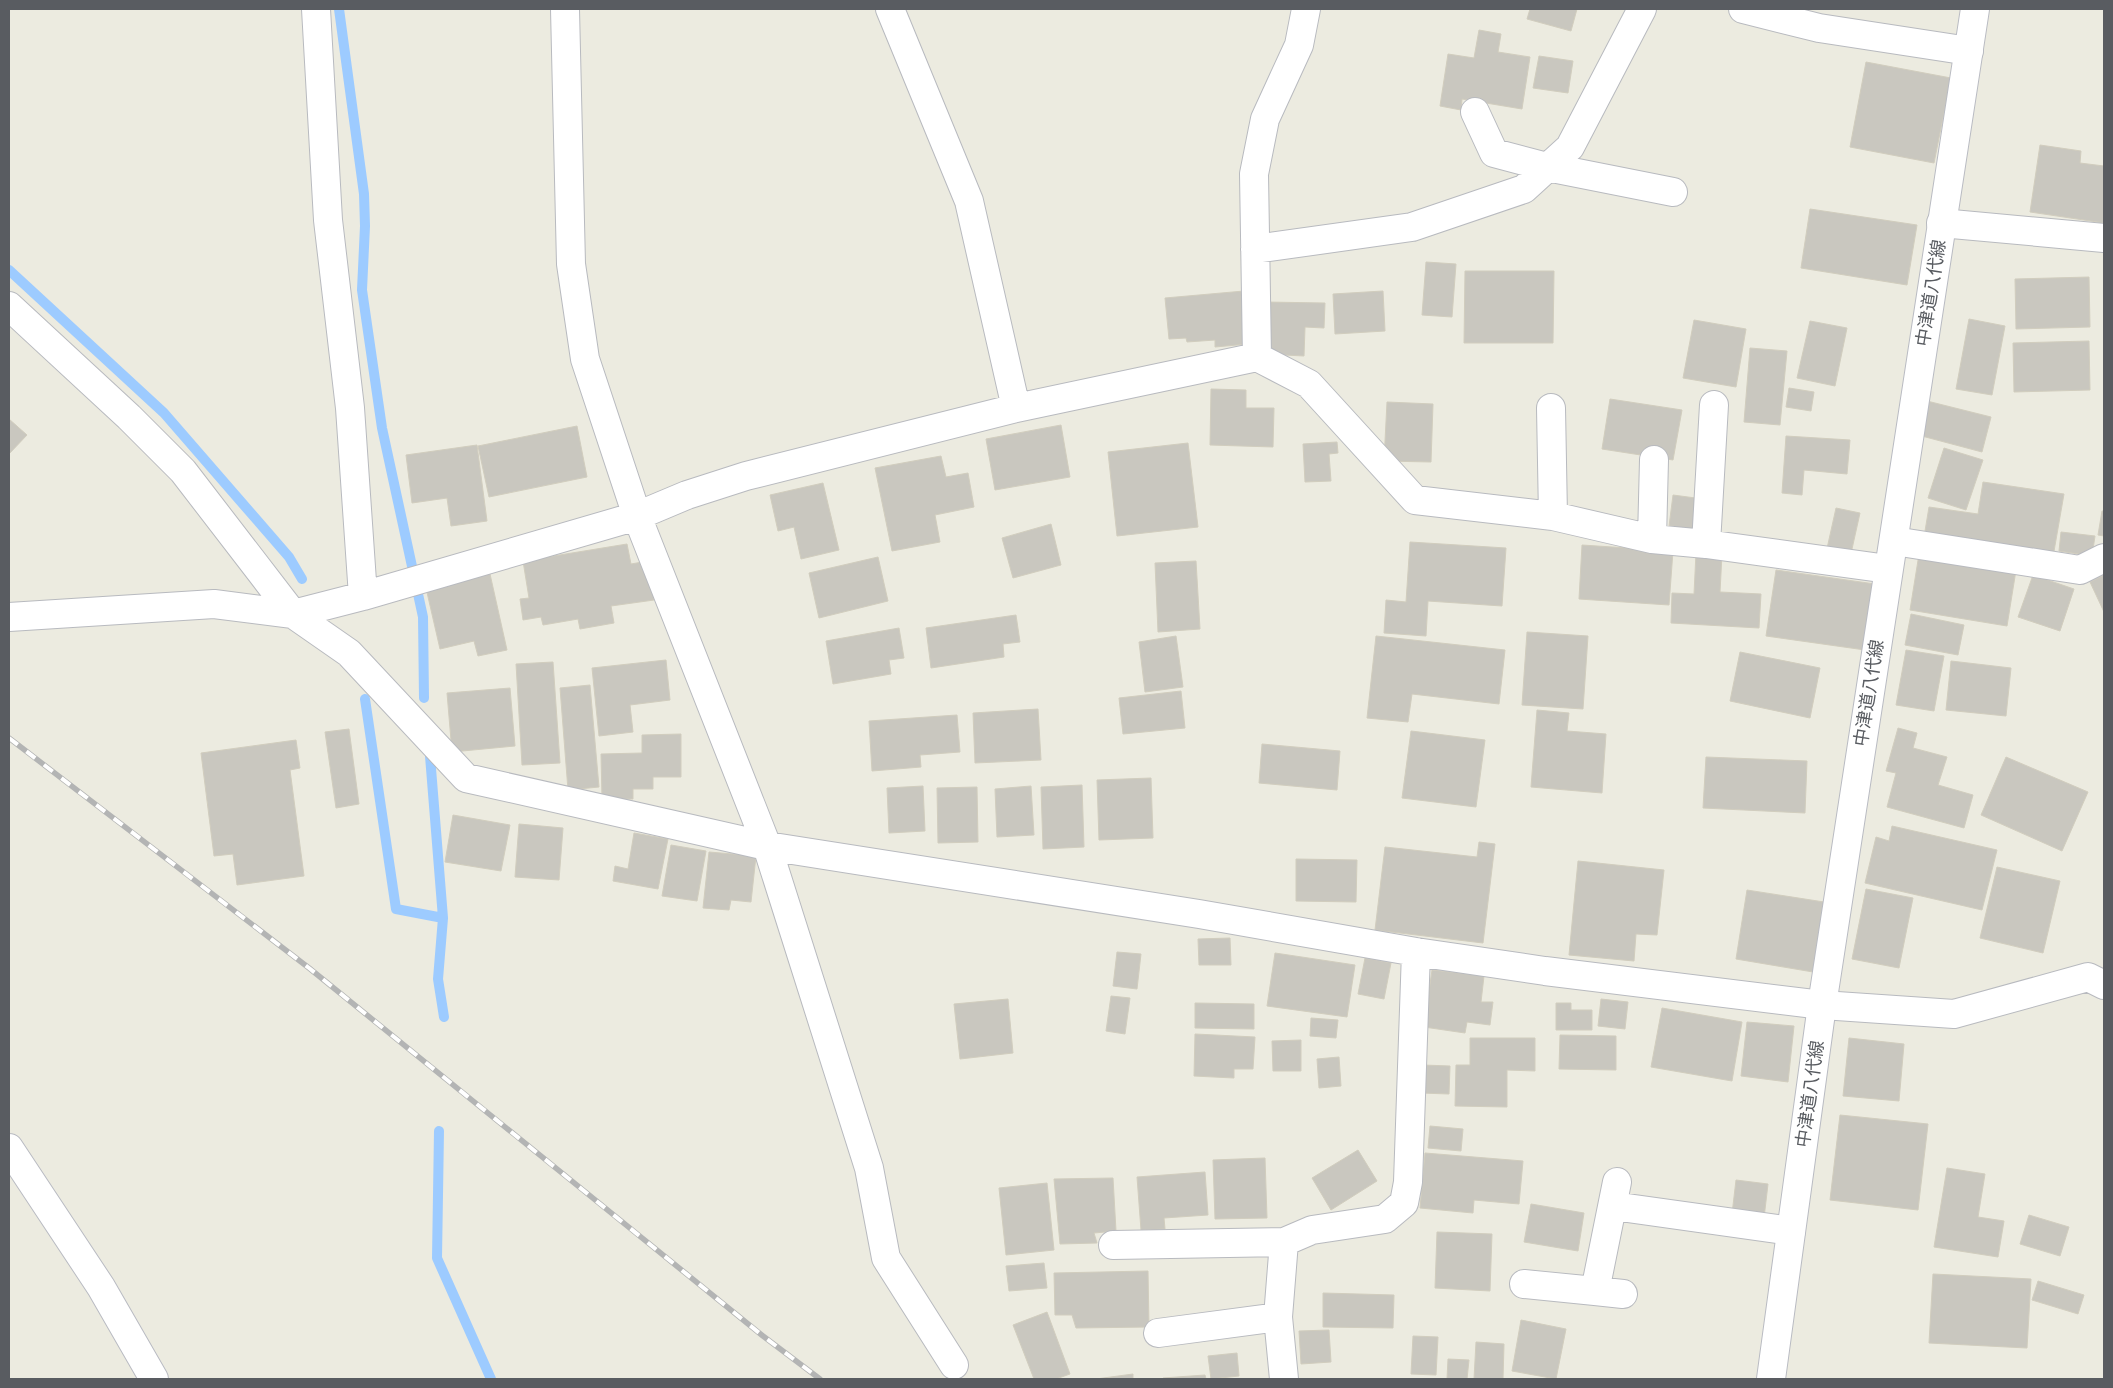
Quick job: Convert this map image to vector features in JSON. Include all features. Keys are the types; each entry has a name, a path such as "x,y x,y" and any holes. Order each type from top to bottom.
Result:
{"street":[{"path":"316,9 328,220 350,408 363,596"},
{"path":"565,9 571,264 585,359 637,516 766,846 869,1168 886,1258 954,1365"},
{"path":"890,9 970,201 1016,408"},
{"path":"1257,357 1254,174 1265,119 1299,45 1306,9"},
{"path":"1255,249 1412,227 1524,189 1570,147 1642,9"},
{"path":"1743,9 1819,28 1969,51"},
{"name":"中津道八代線","path":"1771,1379 1822,1005 1941,223 1976,9"},
{"path":"1475,112 1494,154 1547,167 1673,192"},
{"path":"1941,223 2104,238"},
{"path":"9,306 129,417 183,471 293,614 349,653 466,778 766,846 1199,914 1416,952 1545,971 1822,1005 1954,1014 2088,977 2104,985"},
{"path":"9,618 214,604 293,614 363,596 637,516 687,494 746,476 1016,408 1257,357 1309,384 1415,500 1552,516 1652,539 1706,544 1888,569"},
{"path":"1706,544 1714,404"},
{"path":"1551,408 1552,516"},
{"path":"1652,539 1654,460"},
{"path":"1894,541 2080,570 2104,558"},
{"path":"1113,1245 1284,1242 1312,1230 1385,1219 1404,1203 1408,1182 1416,952"},
{"path":"9,1148 101,1287 154,1379"},
{"path":"1596,1291 1615,1194 1791,1231"},
{"path":"1284,1242 1278,1317 1284,1379"},
{"path":"1524,1284 1623,1294"},
{"path":"1158,1333 1278,1317"}],"building":[{"path":"1530,9 1577,9 1571,31 1527,19"},
{"path":"1479,30 1501,34 1498,52 1530,57 1522,109 1462,99 1461,110 1440,106 1448,54 1474,58"},
{"path":"1539,56 1573,61 1568,93 1533,88"},
{"path":"1866,62 1951,78 1934,163 1850,147"},
{"path":"2040,145 2081,151 2080,163 2104,166 2104,223 2030,212"},
{"path":"1810,209 1917,225 1907,285 1801,268"},
{"path":"1426,262 1456,264 1452,317 1422,315"},
{"path":"1465,271 1554,271 1553,343 1464,343"},
{"path":"2089,277 2090,327 2016,329 2015,279"},
{"path":"1244,291 1248,344 1215,347 1215,340 1187,342 1186,338 1169,339 1165,298"},
{"path":"1383,291 1385,331 1335,334 1333,294"},
{"path":"1265,302 1325,303 1324,328 1305,327 1304,356 1264,354"},
{"path":"1969,319 2005,326 1992,395 1956,389"},
{"path":"1694,320 1746,329 1736,387 1683,378"},
{"path":"1810,321 1847,328 1835,386 1797,378"},
{"path":"2089,341 2090,390 2014,392 2013,343"},
{"path":"1750,348 1787,351 1780,425 1744,422"},
{"path":"1789,388 1814,392 1811,411 1786,407"},
{"path":"1211,389 1246,390 1246,408 1274,408 1273,447 1210,445"},
{"path":"1610,399 1682,410 1673,460 1602,449"},
{"path":"1927,401 1991,417 1982,452 1918,435"},
{"path":"1387,402 1433,404 1431,462 1384,461"},
{"path":"9,419 27,435 9,454"},
{"path":"1061,425 1070,477 995,490 986,439"},
{"path":"577,426 587,477 489,497 478,446"},
{"path":"1786,436 1850,440 1847,474 1804,470 1802,495 1782,493"},
{"path":"1337,442 1338,453 1329,454 1331,481 1305,482 1303,444"},
{"path":"1188,443 1198,527 1117,536 1108,452"},
{"path":"477,445 487,521 451,526 447,498 412,503 406,455"},
{"path":"1944,448 1983,460 1966,510 1928,498"},
{"path":"941,456 946,477 968,473 974,507 935,515 940,542 892,551 875,468"},
{"path":"1983,482 2064,494 2053,557 1924,537 1929,507 1978,514"},
{"path":"823,483 839,550 801,559 794,527 778,531 770,495"},
{"path":"1673,495 1703,499 1698,538 1668,534"},
{"path":"1836,508 1860,513 1850,558 1826,553"},
{"path":"2102,511 2104,511 2104,536 2098,535"},
{"path":"1051,524 1061,565 1013,578 1002,538"},
{"path":"2061,532 2095,536 2092,556 2059,551"},
{"path":"1410,542 1506,548 1502,606 1428,601 1426,636 1384,633 1386,600 1406,602"},
{"path":"627,544 631,564 648,561 654,600 611,606 614,623 580,629 578,619 543,625 541,617 523,620 520,599 529,598 523,561"},
{"path":"1582,545 1673,551 1669,605 1579,599"},
{"path":"1920,548 2017,564 2007,626 1910,610"},
{"path":"1696,553 1722,554 1720,592 1761,594 1759,628 1671,623 1672,593 1694,594"},
{"path":"878,557 888,601 819,618 809,573"},
{"path":"1196,561 1200,629 1158,632 1155,563"},
{"path":"1776,570 1875,584 1865,650 1766,636"},
{"path":"490,574 507,650 478,656 474,641 440,649 426,588"},
{"path":"2033,575 2074,589 2060,631 2018,617"},
{"path":"2104,575 2104,612 2090,582"},
{"path":"1911,614 1964,625 1958,655 1905,645"},
{"path":"1016,615 1020,642 1003,644 1004,657 931,668 926,628"},
{"path":"899,628 904,658 889,660 891,674 833,684 826,641"},
{"path":"1527,632 1588,636 1583,709 1522,705"},
{"path":"1176,636 1183,687 1145,692 1139,642"},
{"path":"1376,636 1505,650 1499,704 1412,694 1408,722 1367,718"},
{"path":"1906,650 1944,656 1934,711 1896,705"},
{"path":"1740,652 1820,668 1810,718 1730,701"},
{"path":"666,660 670,700 630,705 633,732 599,736 592,668"},
{"path":"1951,661 2011,668 2006,716 1946,710"},
{"path":"553,662 560,763 522,765 516,664"},
{"path":"590,685 599,787 568,790 560,688"},
{"path":"510,688 515,746 452,752 447,693"},
{"path":"1181,691 1185,728 1123,734 1119,698"},
{"path":"1038,709 1041,760 975,763 973,713"},
{"path":"1537,710 1569,713 1567,731 1606,734 1602,793 1531,787"},
{"path":"957,715 960,752 920,755 921,767 872,771 869,721"},
{"path":"1898,728 1917,733 1913,748 1947,757 1938,785 1973,795 1964,828 1887,807 1896,773 1886,771"},
{"path":"349,729 359,804 336,808 325,732"},
{"path":"1411,731 1485,740 1476,807 1402,798"},
{"path":"681,734 681,777 653,777 653,789 633,789 633,799 602,799 601,754 642,753 642,735"},
{"path":"296,740 300,768 290,770 304,876 237,885 233,854 214,856 201,753"},
{"path":"1262,744 1340,751 1337,790 1259,783"},
{"path":"1706,757 1807,761 1805,813 1703,808"},
{"path":"2006,757 2088,792 2062,851 1981,815"},
{"path":"1151,778 1153,838 1099,840 1097,780"},
{"path":"1082,785 1084,847 1043,849 1041,787"},
{"path":"923,786 925,831 889,833 887,788"},
{"path":"1031,786 1034,835 997,837 995,789"},
{"path":"977,787 978,842 938,843 937,788"},
{"path":"453,815 510,825 501,871 445,862"},
{"path":"519,824 563,828 559,880 515,877"},
{"path":"1892,826 1997,850 1982,910 1865,883 1876,837 1889,841"},
{"path":"634,833 668,839 658,889 613,881 615,866 628,869"},
{"path":"1479,842 1495,844 1483,943 1375,930 1385,847 1477,857"},
{"path":"671,845 706,851 697,901 662,896"},
{"path":"709,852 756,856 751,902 731,900 729,910 703,908"},
{"path":"1296,859 1357,860 1356,902 1296,901"},
{"path":"1578,861 1664,870 1657,935 1636,934 1634,961 1569,955"},
{"path":"1997,867 2060,881 2043,953 1980,938"},
{"path":"1866,889 1913,898 1899,968 1852,959"},
{"path":"1747,890 1824,902 1813,972 1736,959"},
{"path":"1230,938 1231,965 1199,965 1198,939"},
{"path":"1117,952 1141,954 1137,989 1113,986"},
{"path":"1275,953 1355,965 1347,1017 1267,1006"},
{"path":"1365,958 1391,963 1384,999 1358,994"},
{"path":"1432,970 1484,976 1481,1002 1493,1002 1490,1025 1467,1022 1465,1033 1424,1027"},
{"path":"1111,996 1130,998 1125,1034 1106,1031"},
{"path":"1008,999 1013,1053 960,1059 954,1004"},
{"path":"1601,999 1628,1002 1625,1029 1598,1026"},
{"path":"1195,1003 1254,1004 1254,1029 1195,1028"},
{"path":"1556,1003 1571,1003 1571,1010 1592,1010 1592,1030 1556,1030"},
{"path":"1662,1008 1742,1022 1732,1081 1651,1067"},
{"path":"1311,1018 1338,1020 1336,1038 1310,1036"},
{"path":"1747,1022 1794,1026 1788,1082 1741,1076"},
{"path":"1195,1034 1255,1037 1253,1069 1234,1069 1234,1078 1194,1076"},
{"path":"1560,1035 1616,1036 1616,1070 1559,1069"},
{"path":"1470,1038 1535,1038 1535,1071 1507,1070 1507,1107 1455,1106 1456,1065 1470,1065"},
{"path":"1849,1038 1904,1044 1899,1101 1843,1096"},
{"path":"1301,1040 1301,1071 1273,1071 1272,1041"},
{"path":"1339,1057 1341,1086 1319,1088 1317,1059"},
{"path":"1423,1065 1450,1066 1449,1094 1421,1093"},
{"path":"1840,1115 1928,1124 1918,1210 1830,1200"},
{"path":"1430,1126 1463,1129 1461,1151 1428,1148"},
{"path":"1358,1150 1377,1181 1331,1210 1312,1178"},
{"path":"1425,1153 1523,1161 1519,1204 1474,1200 1473,1213 1420,1208"},
{"path":"1265,1158 1267,1218 1215,1219 1213,1160"},
{"path":"1947,1168 1985,1174 1978,1217 2004,1221 1998,1257 1934,1247"},
{"path":"1205,1172 1208,1215 1164,1218 1165,1229 1141,1230 1137,1177"},
{"path":"1113,1178 1116,1231 1094,1233 1097,1243 1060,1244 1054,1179"},
{"path":"1736,1180 1768,1184 1764,1218 1732,1214"},
{"path":"1047,1183 1054,1250 1006,1255 999,1188"},
{"path":"1531,1204 1584,1213 1578,1251 1524,1242"},
{"path":"2029,1215 2069,1227 2060,1256 2020,1244"},
{"path":"1437,1232 1492,1234 1490,1291 1435,1288"},
{"path":"1044,1263 1047,1288 1009,1291 1006,1266"},
{"path":"1148,1271 1149,1327 1076,1328 1072,1315 1055,1315 1054,1273"},
{"path":"1933,1274 2031,1279 2027,1348 1929,1343"},
{"path":"2038,1281 2084,1295 2078,1314 2032,1300"},
{"path":"1323,1293 1394,1295 1393,1328 1323,1327"},
{"path":"1047,1312 1070,1374 1056,1379 1034,1379 1013,1325"},
{"path":"1521,1320 1566,1329 1556,1379 1512,1371"},
{"path":"1329,1330 1331,1362 1301,1364 1299,1331"},
{"path":"1413,1336 1438,1337 1436,1375 1411,1374"},
{"path":"1476,1342 1504,1344 1503,1379 1474,1379"},
{"path":"1237,1353 1239,1376 1211,1379 1208,1356"},
{"path":"1448,1359 1469,1360 1467,1379 1447,1379"},
{"path":"1133,1374 1133,1379 1096,1379"},
{"path":"1205,1375 1206,1379 1163,1378"}],"waterway":[{"path":"339,9 364,194 365,226 362,290 382,428 423,617 424,698"},
{"path":"9,270 164,413 289,557 302,579"},
{"path":"365,699 396,909 443,918"},
{"path":"430,756 443,918 438,979 444,1017"},
{"path":"439,1131 437,1258 491,1379"}],"railway":[{"path":"9,738 309,968 763,1336 820,1379"}]}
